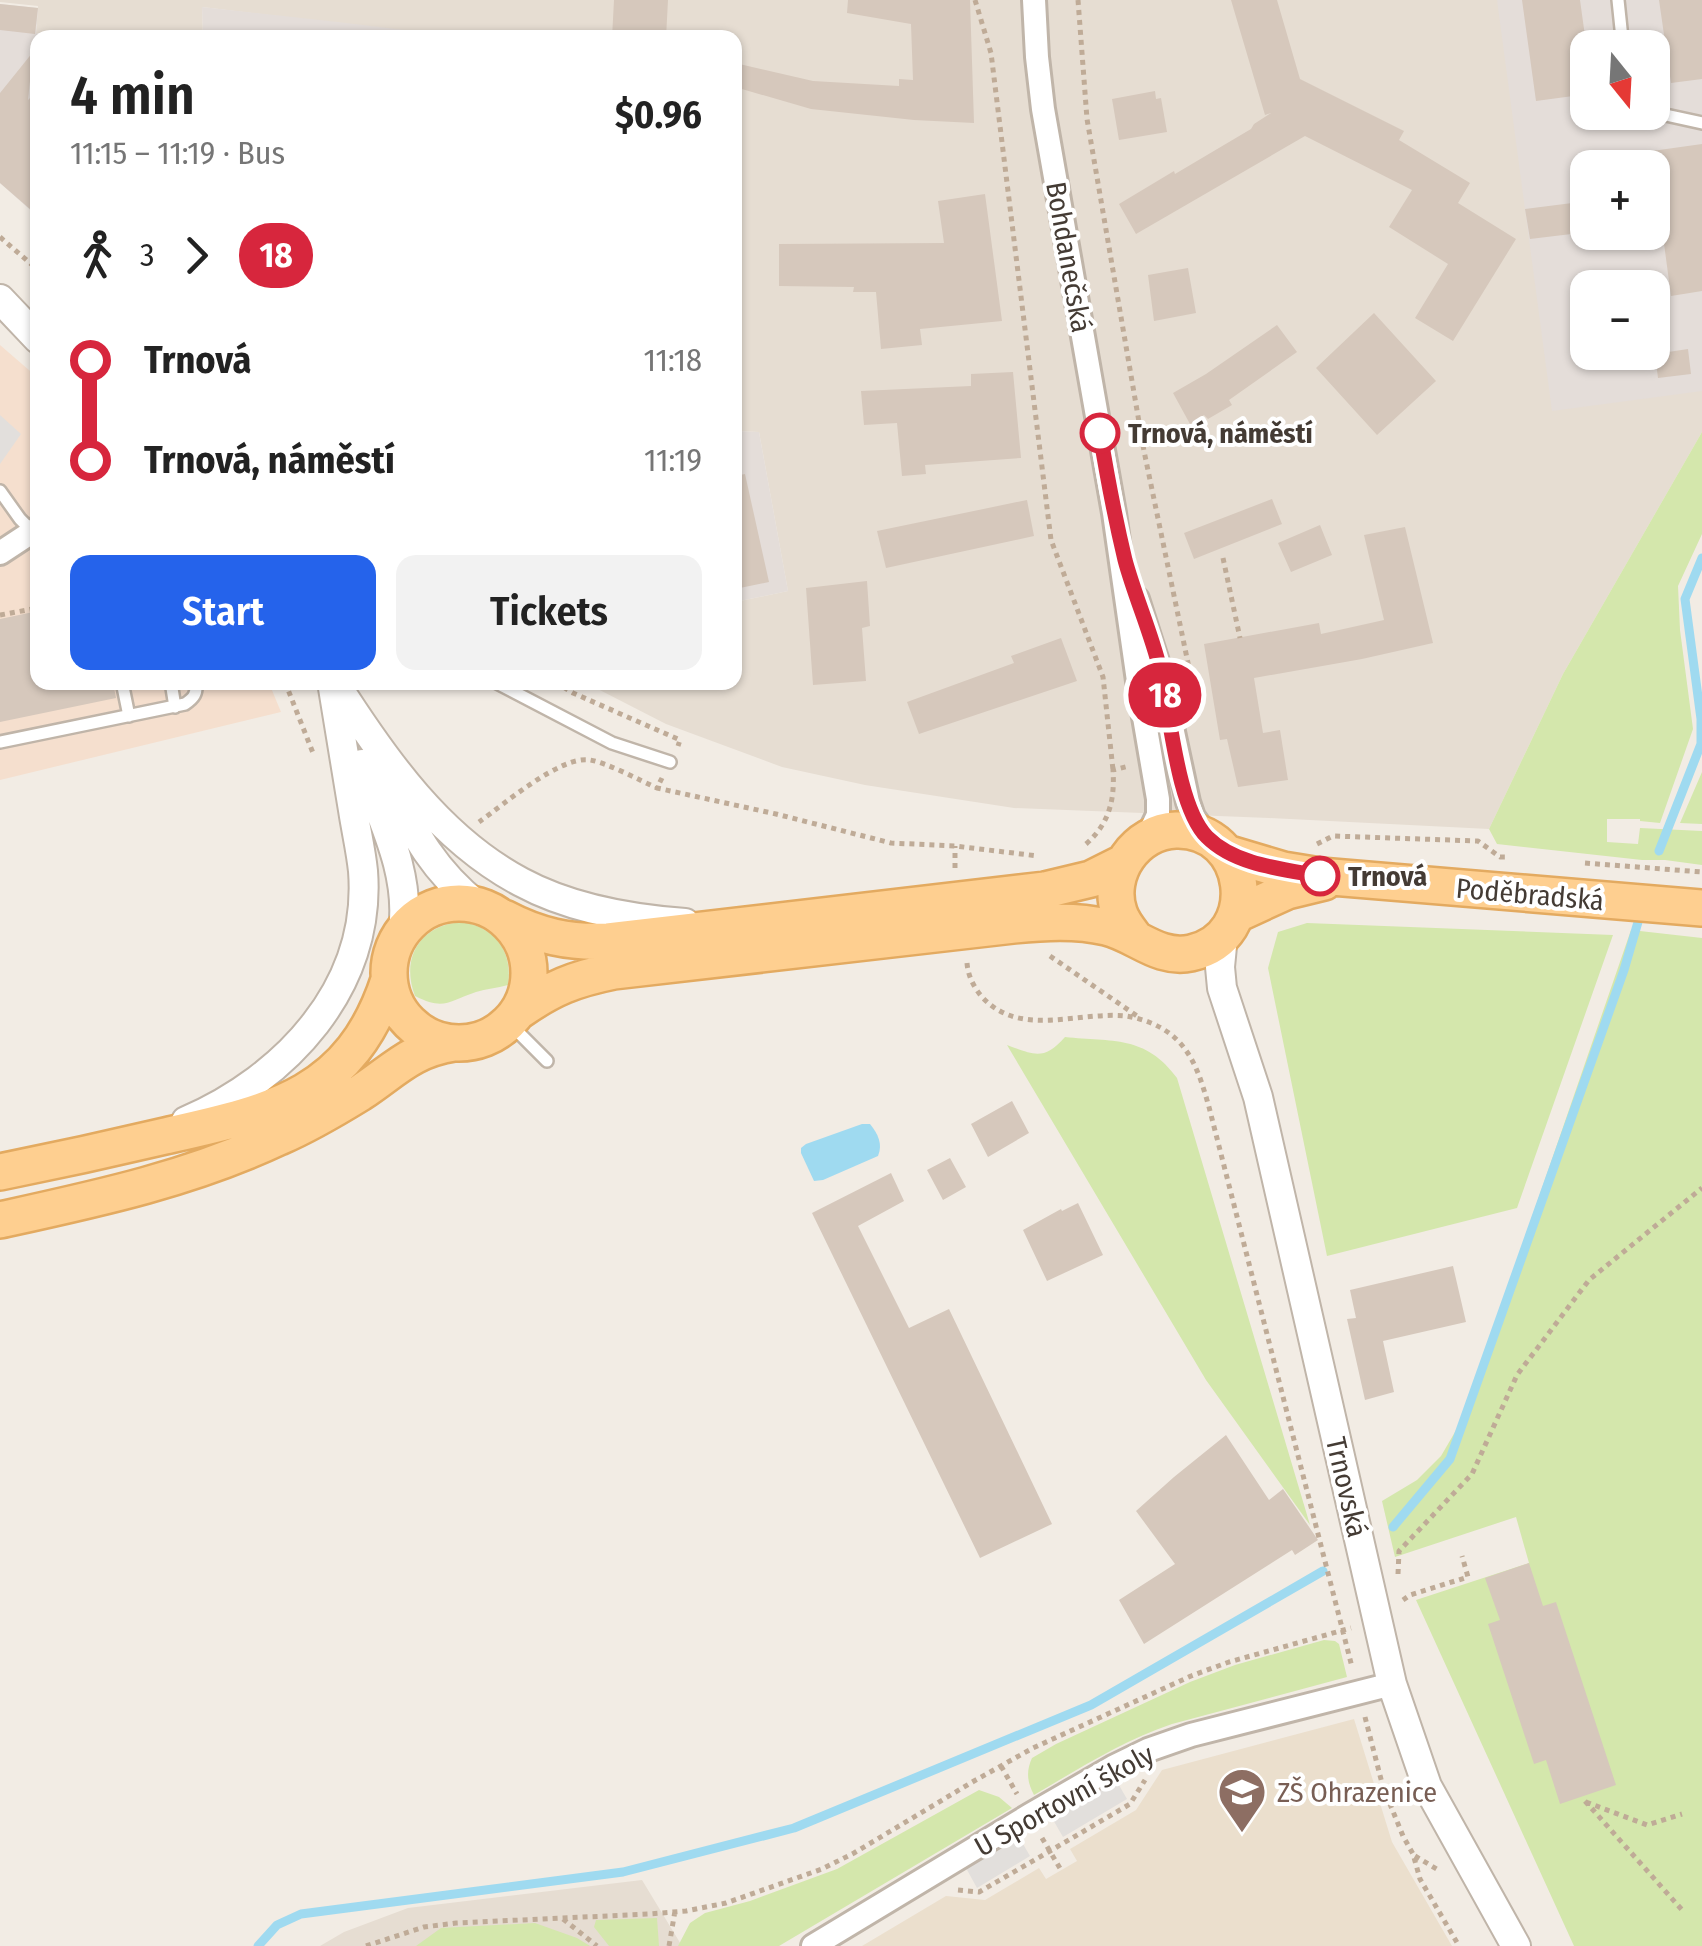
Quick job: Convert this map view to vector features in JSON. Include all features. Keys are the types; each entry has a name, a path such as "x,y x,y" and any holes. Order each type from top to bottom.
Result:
{"main road":[{"path":"0,1172 234,1120 286,1102 307,1090 356,1047 380,1006 394,945 403,930 428,909 461,902 542,936 608,942 1046,890 1091,879 1160,833 1176,830 1193,832 1217,846 1235,867 1240,882 1240,898 1230,925 1211,946 1180,955 1148,948 1135,938 1118,910 1116,894 1117,878 1134,851"},
{"name":"Poděbradská","path":"1217,846 1283,870 1320,876 1702,908"},
{"name":"Poděbradská","path":"1230,925 1286,890 1358,879"},
{"path":"490,911 516,931 529,962 526,996 514,1017"},
{"path":"388,980 399,1011 409,1024 438,1040 469,1043 484,1039 556,988 579,978 614,971 1043,922 1089,924 1135,938"},
{"path":"0,1220 156,1184 227,1160 324,1114 423,1050 454,1043"}],"street":[{"name":"Bohdanečská","path":"1034,0 1046,127 1114,513 1158,799 1158,815 1134,851"},
{"path":"0,292 30,316"},
{"path":"0,299 30,331"},
{"name":"Bohdanečská","path":"1114,513 1156,655 1188,802 1193,816 1217,846"},
{"path":"0,554 30,535"},
{"path":"130,1144 198,1116 254,1084 314,1027 344,980 360,925 363,872 335,690"},
{"path":"337,690 404,881 403,930"},
{"path":"338,690 429,856 443,875 490,911"},
{"path":"339,690 368,734 426,806 457,837 521,882 581,904 646,918 757,924"},
{"name":"Trnovská","path":"1230,925 1220,967 1222,988 1258,1097 1392,1684 1427,1786 1516,1946"},
{"name":"Trnovská","path":"1180,955 1203,975 1228,1008"},
{"name":"U Sportovní školy","path":"813,1946 1113,1766 1148,1750 1392,1684"}],"lane":[{"path":"1618,0 1622,30"},
{"path":"1670,116 1702,123"},
{"path":"0,491 30,524"},
{"path":"124,690 129,716"},
{"path":"173,690 176,707"},
{"path":"0,742 176,707 193,699 195,690"},
{"path":"510,690 612,743 670,762"},
{"path":"514,1017 546,1060"}],"path":[{"path":"975,0 991,53 1051,540 1103,676 1114,787 1107,818 1088,843 1075,852"},
{"path":"1078,0 1087,119 1144,451 1201,724"},
{"path":"0,237 30,263"},
{"path":"1223,558 1240,638"},
{"path":"0,615 30,609"},
{"path":"568,690 680,740 657,788 891,843 1044,857"},
{"path":"1113,770 1152,760"},
{"path":"1306,849 1334,836 1478,841 1500,857 1518,858"},
{"path":"955,846 955,876"},
{"path":"1573,862 1702,872"},
{"path":"1036,946 1142,1020"},
{"path":"966,955 968,970 980,994 1005,1014 1036,1020 1120,1016 1142,1020 1178,1041 1195,1065 1383,1787 1420,1878 1459,1946"},
{"path":"1398,1574 1399,1551 1472,1474 1516,1375 1589,1280 1702,1188"},
{"path":"366,1946 403,1932 456,1923 675,1912 726,1903 822,1869 1033,1748 1191,1676 1228,1662 1400,1615 1400,1604 1410,1595 1468,1576 1462,1556"},
{"path":"942,1888 979,1892 1130,1804 1146,1779"},
{"path":"1682,1814 1647,1824 1586,1801 1683,1910"},
{"path":"669,1946 675,1912"},
{"path":"560,1917 596,1946"},
{"path":"403,1932 403,1945"}],"shaded area":[{"path":"0,0 1702,0 1702,432 1563,674 1489,829 1014,808 865,785 782,767 666,724 600,690 742,690 742,601 788,591 759,432 742,431 742,30 394,30 202,7 203,30 36,30 38,6"},
{"path":"1497,0 1702,0 1702,391 1552,411"},
{"path":"0,4 38,8 36,30 30,30 30,210 0,183"},
{"path":"202,7 404,30 203,30"},
{"path":"0,345 30,371 30,690 272,690 281,712 0,780"},
{"path":"0,415 21,434 0,464"},
{"path":"742,431 759,432 788,591 742,601"},
{"name":"ZŠ Ohrazenice","path":"1354,1719 1392,1842 1452,1946 862,1946 946,1896 985,1900 1039,1868 1046,1879 1077,1861 1070,1849 1136,1810 1162,1770"},
{"path":"1116,1780 1127,1799 1063,1837 1052,1818"},
{"path":"1019,1837 1030,1856 977,1888 966,1868"},
{"path":"642,1880 682,1946 320,1946 344,1932 408,1908"}],"green space":[{"path":"1702,432 1702,534 1678,586 1693,729 1660,823 1607,819 1607,842 1638,844 1640,828 1702,831 1702,865 1497,844 1489,829 1563,674"},
{"path":"1702,772 1702,824 1680,823"},
{"path":"463,922 485,930 500,943 508,962 508,985 446,1003 415,996 410,968 418,945 436,929"},
{"path":"1307,923 1613,935 1517,1208 1327,1256 1268,968 1278,932"},
{"path":"1631,930 1702,938 1702,1946 1574,1946 1416,1600 1529,1563 1516,1517 1395,1557 1382,1501 1417,1480 1441,1456 1462,1420"},
{"path":"1065,1037 1140,1047 1165,1064 1177,1078 1310,1525 1206,1380 1007,1045 1038,1054 1051,1050"},
{"path":"1324,1640 1339,1644 1347,1677 1172,1724 1136,1738 1034,1795 1028,1776 1032,1758 1056,1744 1190,1682"},
{"path":"979,1790 999,1797 1012,1808 779,1946 678,1946 690,1923 705,1913 837,1869"},
{"path":"657,1918 659,1946 609,1946 594,1927 596,1920"},
{"path":"535,1923 590,1946 416,1946 441,1928"}],"water":[{"path":"870,1124 877,1135 878,1156 814,1181 801,1148"}],"building":[{"path":"614,0 668,0 666,30 612,30"},
{"path":"848,0 970,0 974,123 811,109 742,89 742,65 813,81 899,86 899,79 913,80 911,24 847,13"},
{"path":"1231,0 1277,0 1300,79 1404,131 1399,140 1470,183 1458,203 1516,239 1453,341 1415,318 1448,264 1389,227 1412,190 1305,136 1136,234 1119,204 1251,129 1271,113 1265,115"},
{"path":"1522,0 1580,0 1584,30 1570,30 1570,96 1536,101"},
{"path":"1659,0 1702,0 1702,79 1671,83 1670,30 1663,30"},
{"path":"0,4 38,8 35,30 30,33 0,30"},
{"path":"30,56 30,209 0,183 0,93"},
{"path":"1155,91 1156,99 1161,98 1167,132 1119,140 1112,99"},
{"path":"1702,144 1702,291 1671,296 1665,250 1670,250 1670,150 1659,150"},
{"path":"985,194 1002,321 920,329 922,345 881,349 876,292 853,292 854,287 779,286 779,244 944,243 938,201"},
{"path":"1570,203 1570,234 1530,239 1525,209"},
{"path":"1188,268 1196,313 1154,321 1148,275"},
{"path":"1374,313 1436,381 1377,435 1316,368"},
{"path":"1277,325 1297,352 1229,400 1232,405 1190,424 1173,393"},
{"path":"1688,349 1691,374 1658,378 1657,370 1670,370 1670,352"},
{"path":"1013,372 1021,458 925,465 926,474 902,476 897,423 864,425 861,391 971,386 971,374"},
{"path":"745,474 769,582 742,588"},
{"path":"1272,499 1282,524 1194,559 1184,533"},
{"path":"1027,500 1034,536 886,568 877,531"},
{"path":"1320,525 1332,555 1291,572 1278,543"},
{"path":"1405,527 1433,643 1254,678 1263,733 1280,730 1288,780 1238,787 1227,739 1220,740 1204,644 1319,623 1321,634 1384,620 1364,535"},
{"path":"867,581 870,626 862,628 866,681 813,685 806,588"},
{"path":"30,613 30,690 114,690 116,698 0,722 0,619"},
{"path":"1061,638 1077,681 919,734 907,702 1014,663 1011,656"},
{"path":"1012,1101 1029,1133 988,1157 971,1124"},
{"path":"950,1158 966,1187 943,1200 927,1170"},
{"path":"891,1173 904,1201 858,1226 909,1328 949,1309 1052,1524 980,1558 812,1213"},
{"path":"1078,1203 1103,1255 1047,1281 1023,1230"},
{"path":"1453,1266 1466,1322 1383,1341 1394,1392 1365,1400 1347,1319 1356,1318 1350,1290"},
{"path":"1226,1435 1269,1500 1283,1489 1318,1540 1295,1555 1292,1550 1144,1644 1119,1600 1175,1564 1136,1511"},
{"path":"1529,1563 1543,1606 1556,1602 1616,1785 1560,1804 1546,1760 1534,1764 1488,1624 1500,1620 1485,1578"}],"waterway":[{"path":"1659,851 1701,744 1685,599 1702,558"},
{"path":"1393,1527 1450,1459 1638,922"},
{"path":"258,1946 277,1925 301,1914 623,1872 794,1828 1091,1705 1323,1571"}],"bus line":[{"name":"18","path":"1100,433 1114,513 1156,655 1193,816 1208,838 1226,853 1320,876"}],"place":[{"name":"Trnová, náměstí","path":"1100,433"},
{"name":"Trnová","path":"1320,876"},
{"name":"ZŠ Ohrazenice","path":"1242,1834"}]}
